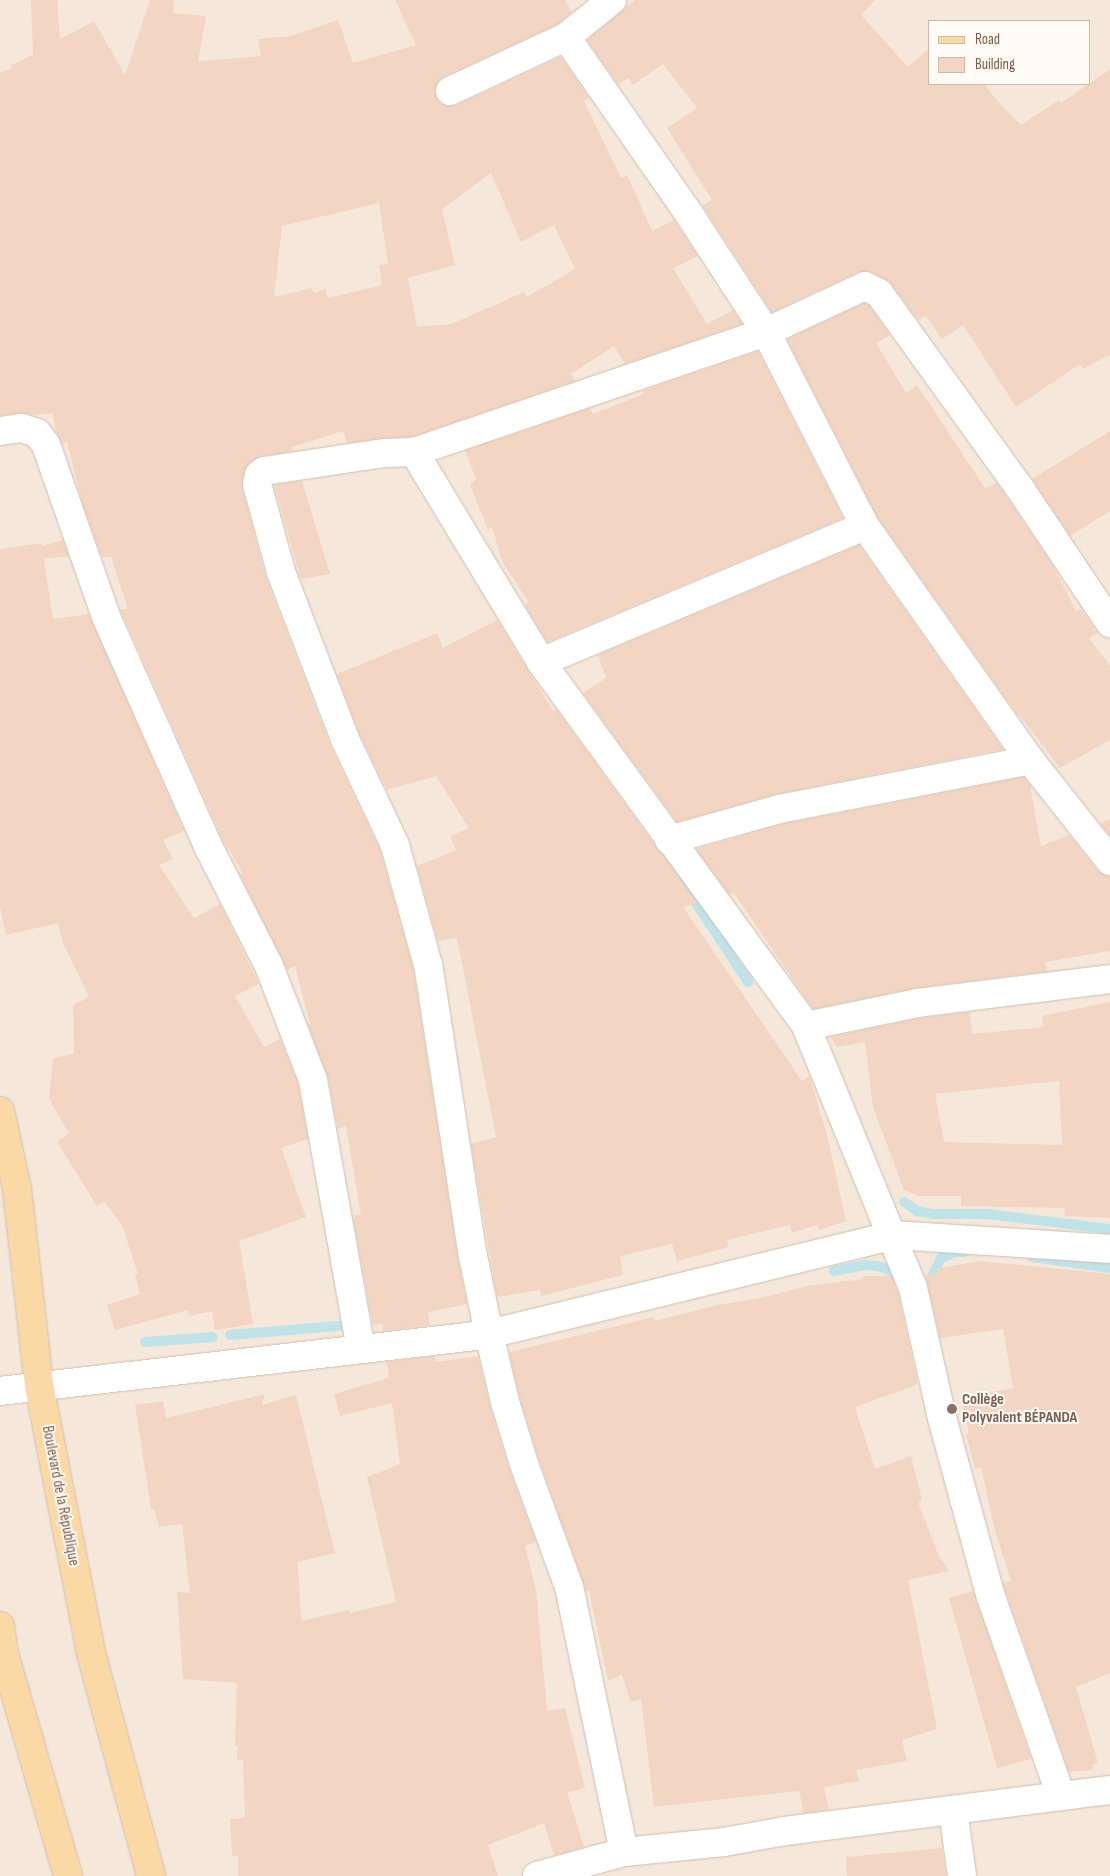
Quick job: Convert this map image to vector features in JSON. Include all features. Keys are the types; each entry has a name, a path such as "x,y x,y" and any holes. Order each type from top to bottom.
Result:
{"main road":[{"name":"Boulevard de la République","path":"0,1111 17,1190 39,1385 91,1653 151,1876"},
{"path":"0,1626 4,1654 68,1876"}],"street":[{"path":"450,91 566,37 612,0"},
{"path":"566,37 691,217 766,332 865,526 1030,760 1110,861"},
{"path":"624,1852 569,1588 505,1402 472,1251 425,955 395,845 345,739 281,572 258,484 259,475 264,471 386,453 414,452 766,332 865,286 873,288 1019,486 1110,623"},
{"path":"0,431 22,428 36,433 46,445 107,619 209,848 269,966 313,1080 361,1349"},
{"path":"414,452 541,662 806,1026 894,1235 913,1288 942,1418 990,1594 1061,1796"},
{"path":"541,662 865,526"},
{"path":"669,840 779,810 1030,760"},
{"path":"806,1026 918,1003 1110,979"},
{"path":"0,1391 490,1334 894,1235 1110,1249"},
{"path":"537,1876 624,1852 724,1842 785,1831 1110,1790"},
{"path":"953,1810 962,1876"}],"shaded area":[{"path":"0,0 1110,0 1110,1876 0,1876"}],"building":[{"path":"31,0 57,0 60,39 94,21 125,75 150,0 174,0 173,13 206,16 198,61 261,56 258,39 291,36 338,20 353,63 416,45 395,0 565,0 572,12 558,24 443,77 435,89 436,98 441,104 448,106 457,105 561,57 589,98 584,101 621,178 627,175 652,231 674,220 698,256 673,268 707,324 733,310 742,324 625,364 614,346 571,374 575,381 414,436 347,443 343,431 292,447 293,451 261,456 249,463 244,472 242,488 266,578 330,745 380,850 413,968 457,1253 467,1304 428,1312 430,1325 383,1331 382,1324 373,1325 354,1222 354,1215 361,1215 346,1126 338,1129 328,1077 308,1025 310,1024 295,966 287,970 240,874 243,873 222,838 120,610 128,609 111,557 102,557 82,502 67,442 62,444 56,432 53,413 0,415 0,73 12,68 11,65 33,55","holes":["491,173 521,242 554,225 575,269 527,297 524,292 451,324 417,327 408,278 455,265 442,209","379,203 388,264 379,265 382,285 328,298 325,289 314,293 312,288 274,297 282,226"]},
{"path":"635,0 875,0 861,15 908,67 928,49 928,85 985,85 1021,125 1059,100 1061,103 1087,85 1090,85 1090,83 1110,69 1110,355 1083,369 1080,364 1016,407 963,325 942,339 926,316 918,320 891,284 872,272 858,272 772,312 702,205 712,200 667,128 697,108 663,64 633,85 629,78 618,84 587,40"},
{"path":"865,303 869,305 890,335 876,343 906,393 917,385 985,488 997,483 1054,567 1076,611 1081,609 1097,633 1089,638 1110,666 1110,740 1060,768 1018,713 1019,717 878,518 787,339"},
{"path":"758,351 843,518 547,642 525,605 529,603 502,561 492,527 488,529 470,485 476,479 465,451 590,408 593,414 644,394 642,391"},
{"path":"1110,431 1110,511 1070,536 1032,479"},
{"path":"302,481 330,574 301,579 274,485"},
{"path":"63,540 69,557 44,558 53,619 89,614 184,831 163,840 173,859 159,865 194,918 220,904 259,984 235,996 264,1047 280,1039 298,1084 308,1139 281,1148 306,1217 239,1241 253,1324 215,1330 212,1311 189,1316 188,1310 115,1330 107,1305 140,1294 135,1275 138,1274 122,1225 104,1201 97,1206 57,1142 69,1133 49,1099 53,1059 74,1053 73,1005 89,997 63,943 58,923 6,935 0,907 0,549 42,543 42,546"},
{"path":"859,545 1003,749 776,794 677,822 583,693 606,678 598,655"},
{"path":"497,620 553,711 556,709 697,903 683,907 802,1081 809,1076 827,1135 846,1221 819,1230 817,1225 792,1233 790,1225 727,1240 729,1247 677,1261 672,1244 620,1256 623,1275 541,1296 540,1290 497,1297 471,1144 496,1137 457,938 438,941 417,866 456,850 450,836 469,828 436,776 387,790 359,733 337,674 437,633 443,648"},
{"path":"1024,777 1030,786 1041,846 1069,835 1098,871 1110,876 1110,951 1045,962 1047,971 916,988 813,1009 734,893 729,894 696,849 783,824"},
{"path":"1110,819 1110,836 1100,823"},
{"path":"1110,1002 1110,1218 1065,1216 1064,1208 961,1206 961,1196 919,1196 904,1190 873,1107 865,1042 837,1047 830,1037 921,1018 970,1012 972,1034 1044,1027 1042,1016","holes":["1059,1081 1062,1145 944,1142 935,1094"]},
{"path":"980,1261 1110,1274 1110,1673 1076,1687 1098,1763 1092,1765 1093,1770 1069,1772 1003,1583 1011,1580 995,1531 981,1467 975,1469 966,1434 969,1433 961,1398 1013,1388 1003,1329 940,1338 925,1275 937,1275 936,1269"},
{"path":"863,1276 891,1276 898,1293 918,1384 855,1407 875,1469 911,1456 922,1500 918,1502 938,1554 949,1571 908,1580 937,1729 902,1740 907,1761 856,1770 859,1781 824,1787 829,1810 804,1813 799,1791 654,1807 641,1699 631,1702 622,1675 608,1681 589,1590 586,1591 539,1459 520,1398 509,1352 654,1317 655,1321 717,1305 760,1298 807,1286 863,1279"},
{"path":"435,1356 436,1362 478,1356 490,1407 509,1469 536,1542 525,1546 536,1590 547,1711 565,1708 585,1788 567,1792 584,1847 554,1855 544,1823 488,1845 498,1876 238,1876 238,1856 232,1856 230,1819 245,1818 243,1760 237,1760 237,1746 235,1746 237,1683 183,1679 177,1592 190,1593 182,1524 159,1527 154,1509 151,1509 135,1405 163,1401 166,1418 265,1394 262,1405 296,1395 335,1553 298,1562 301,1621 349,1610 350,1613 396,1602 367,1477 400,1464 392,1403 340,1416 334,1394 389,1378 387,1362"},
{"path":"973,1591 1031,1759 997,1768 949,1598"},
{"path":"942,1848 946,1876 847,1876 846,1857"}],"waterway":[{"path":"665,856 748,982"},
{"path":"904,1202 917,1211 933,1214 987,1214 1110,1229"},
{"path":"933,1275 941,1258 955,1252 965,1252"},
{"path":"1032,1257 1110,1268"},
{"path":"834,1271 865,1265 878,1266 889,1270 901,1281"},
{"path":"230,1335 339,1326"},
{"path":"145,1342 213,1337"}],"place":[{"name":"Collège Polyvalent BÉPANDA","path":"952,1409"}]}
